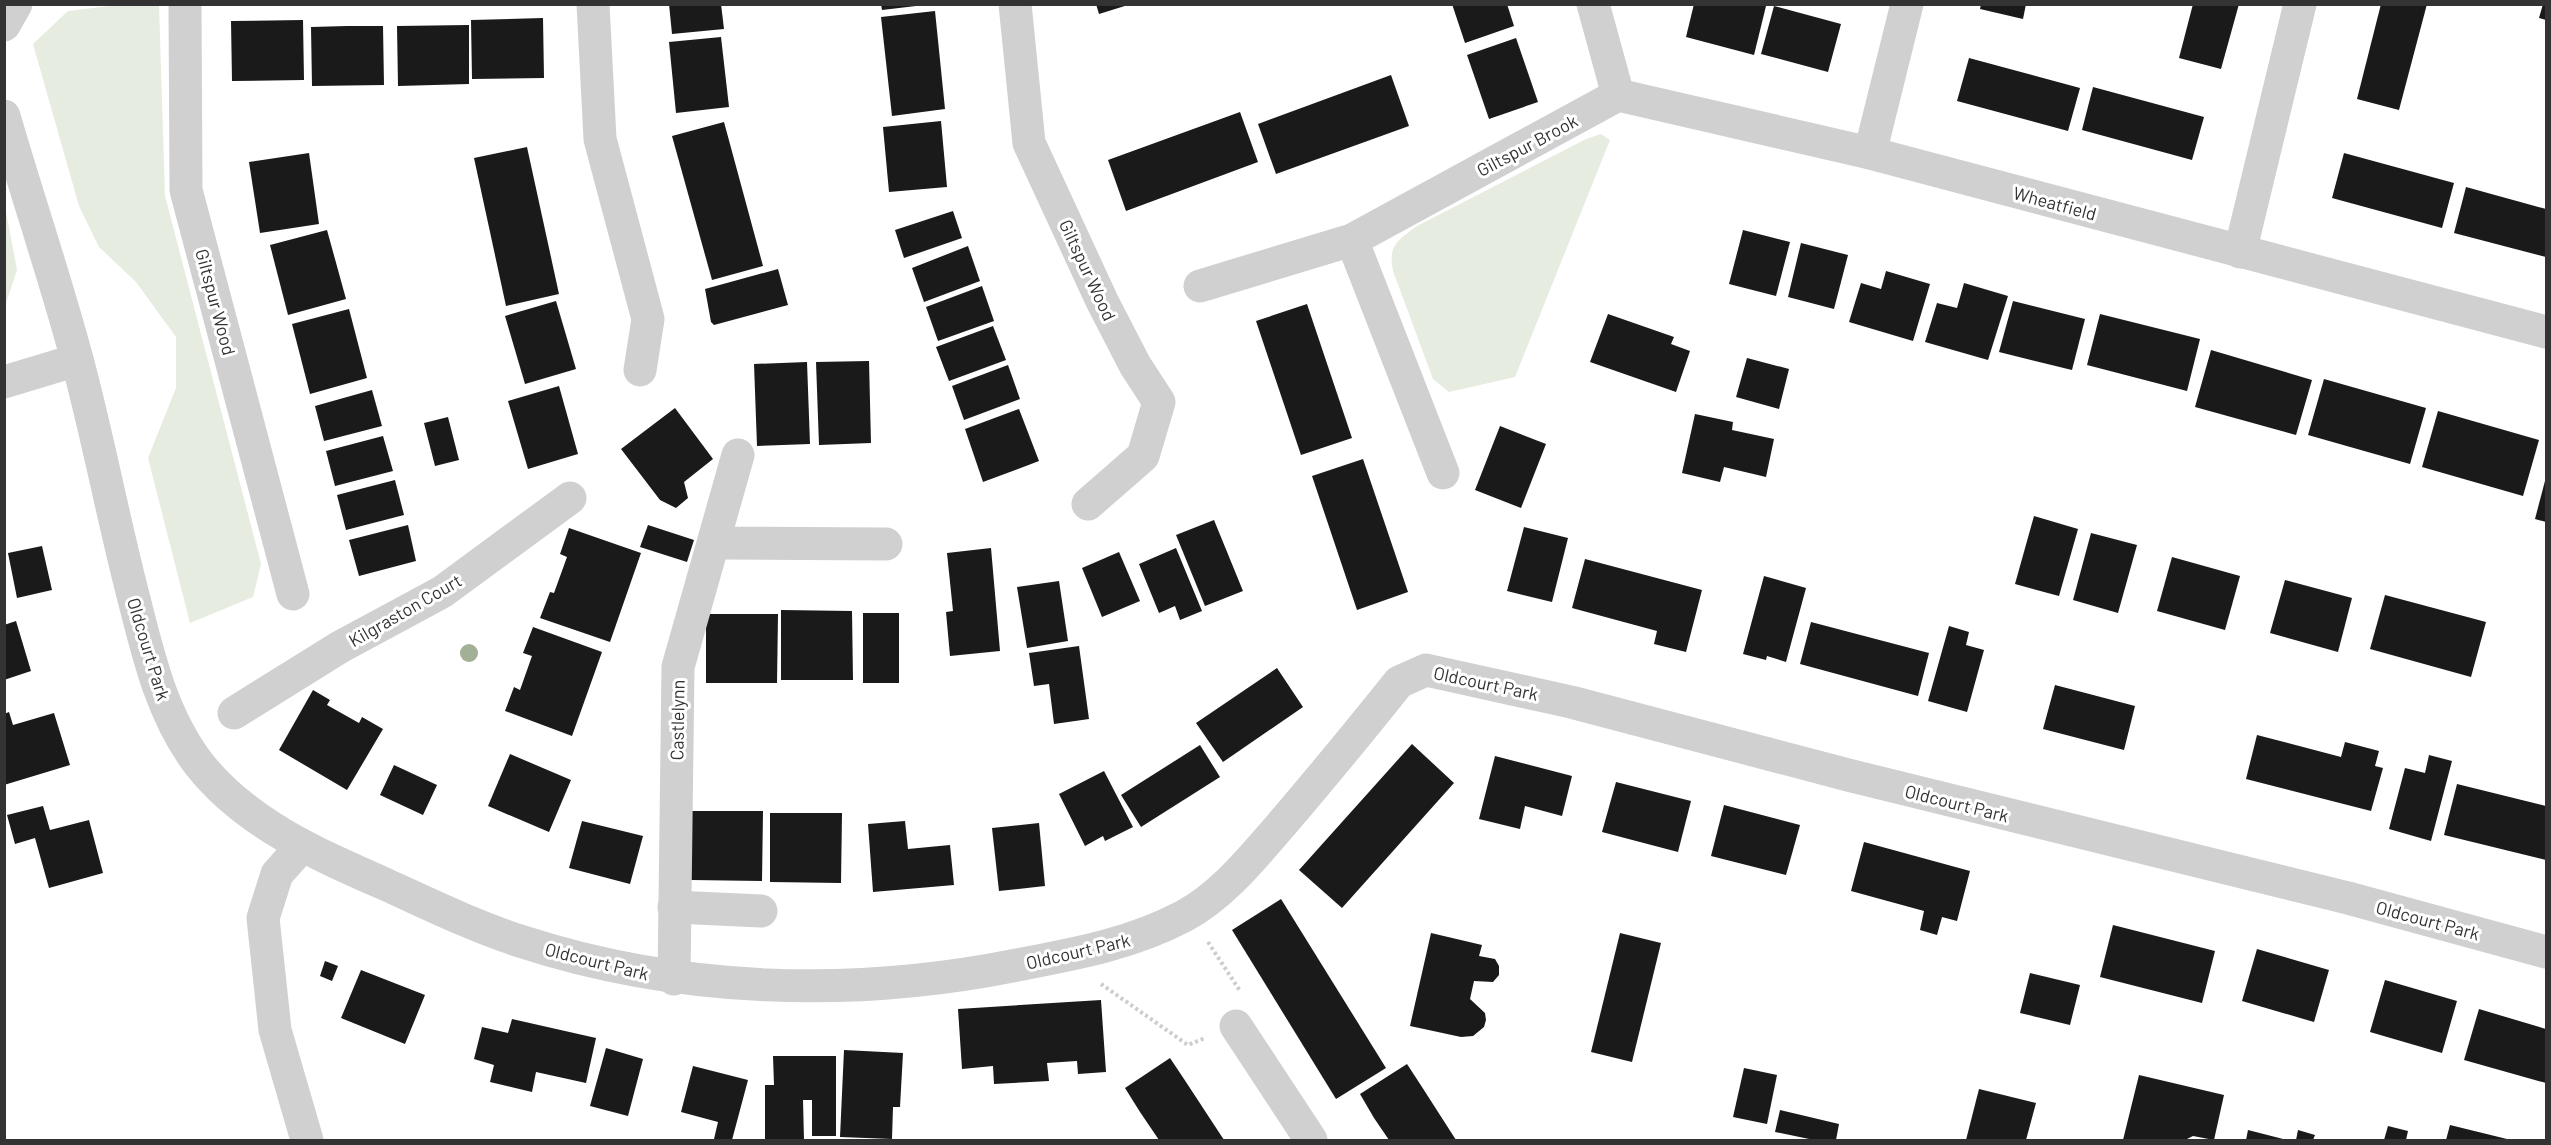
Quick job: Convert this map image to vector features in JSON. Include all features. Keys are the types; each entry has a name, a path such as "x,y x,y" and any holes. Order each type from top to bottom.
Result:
{"street":[{"path":"4,25 16,4"},
{"name":"Giltspur Wood","path":"185,4 186,190 293,594"},
{"path":"593,4 600,139 648,319 640,370"},
{"name":"Giltspur Wood","path":"1015,4 1029,143 1102,301 1135,365 1159,402 1143,456 1089,504"},
{"path":"1593,4 1618,95"},
{"path":"1870,153 1907,4"},
{"path":"2240,252 2300,4"},
{"name":"Wheatfield","path":"1618,95 1870,153 2547,332"},
{"name":"Giltspur Brook","path":"1200,286 1352,240 1618,95"},
{"path":"4,116 77,360 4,382"},
{"path":"1352,240 1443,472"},
{"name":"Oldcourt Park","path":"77,360 126,568 164,702 197,761 219,786 246,810 302,846 469,922 520,941 589,961 674,979 798,984 947,979 1087,951 1146,934 1190,914 1247,863 1399,682 1426,670 1571,702 1944,800 2348,898 2547,952"},
{"name":"Castlelynn","path":"674,979 678,667 738,454"},
{"name":"Kilgraston Court","path":"234,713 340,647 442,592 570,498"},
{"path":"715,539 726,543 886,544"},
{"path":"302,846 277,874 263,918 275,1030 307,1140"},
{"path":"674,907 760,911"},
{"path":"1236,1026 1311,1140"}],"path":[{"path":"1087,951 1099,983 1188,1045 1236,1026 1247,1001 1190,914"}],"shaded area":[{"path":"118,5 159,5 165,196 261,564 253,597 190,623 148,458 176,388 176,337 136,282 99,247 79,206 33,44 68,11"},
{"path":"1601,134 1610,140 1515,377 1449,392 1433,379 1393,271 1393,249 1399,240 1417,226 1586,139"},
{"path":"5,206 17,270 4,306"}],"building":[{"path":"669,4 721,4 724,29 672,34"},
{"path":"881,4 916,4 916,6 882,10"},
{"path":"1096,4 1128,4 1128,5 1099,14"},
{"path":"1452,4 1507,4 1514,26 1465,43"},
{"path":"1694,4 1766,6 1754,55 1686,37"},
{"path":"1981,4 2026,4 2023,19 1980,9"},
{"path":"2193,4 2239,4 2221,69 2179,58"},
{"path":"2381,4 2427,4 2399,110 2357,99"},
{"path":"2543,4 2546,4 2546,20 2539,18"},
{"path":"1774,6 1841,24 1828,72 1761,54"},
{"path":"935,11 945,109 892,116 881,17"},
{"path":"543,18 544,78 472,79 471,20"},
{"path":"303,20 304,80 232,81 231,21"},
{"path":"469,25 469,84 398,86 397,26"},
{"path":"383,26 384,85 312,86 311,27"},
{"path":"721,37 729,107 676,113 669,42"},
{"path":"1516,38 1538,102 1489,119 1467,55"},
{"path":"1969,58 2080,88 2068,131 1957,101"},
{"path":"1391,75 1409,126 1276,174 1258,124"},
{"path":"2093,87 2204,117 2192,160 2082,130"},
{"path":"1240,112 1258,162 1126,211 1108,160"},
{"path":"941,121 947,187 889,192 883,127"},
{"path":"724,122 763,266 712,280 672,136"},
{"path":"527,147 559,294 506,306 474,158"},
{"path":"309,153 319,224 260,233 249,162"},
{"path":"2344,153 2454,183 2442,228 2332,198"},
{"path":"2466,187 2546,209 2546,257 2454,233"},
{"path":"953,211 962,238 904,258 895,230"},
{"path":"327,230 346,299 288,315 270,245"},
{"path":"1743,230 1790,242 1776,296 1729,284"},
{"path":"1801,243 1848,255 1834,309 1788,297"},
{"path":"968,246 980,281 924,302 912,268"},
{"path":"778,269 788,305 714,325 711,322 705,289"},
{"path":"1886,271 1930,284 1913,341 1849,322 1861,283 1881,289"},
{"path":"1964,283 2008,296 1988,360 1925,342 1937,303 1957,308"},
{"path":"982,286 994,321 938,341 926,307"},
{"path":"556,301 576,369 525,384 505,316"},
{"path":"2013,301 2085,319 2072,370 1999,352"},
{"path":"1307,304 1352,438 1301,455 1256,321"},
{"path":"349,309 367,378 310,394 292,324"},
{"path":"1608,314 1674,337 1671,344 1690,351 1676,392 1590,362"},
{"path":"2100,314 2200,339 2187,391 2087,365"},
{"path":"993,326 1006,360 949,381 936,347"},
{"path":"2211,350 2312,380 2296,435 2195,407"},
{"path":"1747,358 1789,369 1779,409 1736,397"},
{"path":"869,361 871,443 819,445 816,362"},
{"path":"807,362 810,444 757,446 754,364"},
{"path":"1008,365 1020,399 964,420 952,386"},
{"path":"2324,379 2426,408 2410,464 2308,435"},
{"path":"559,386 578,454 528,469 508,401"},
{"path":"372,390 382,426 324,441 315,406"},
{"path":"675,408 713,459 684,482 688,498 676,508 660,500 621,449"},
{"path":"1019,409 1039,461 983,482 965,429"},
{"path":"2438,411 2539,440 2523,496 2422,467"},
{"path":"1695,414 1733,422 1732,430 1774,439 1766,477 1724,467 1720,482 1682,473"},
{"path":"448,417 459,460 435,466 424,423"},
{"path":"1500,426 1546,444 1521,508 1475,490"},
{"path":"383,436 393,471 335,486 326,451"},
{"path":"1363,459 1408,592 1357,610 1312,476"},
{"path":"2546,477 2546,522 2535,519"},
{"path":"395,480 404,515 346,530 337,495"},
{"path":"2034,516 2078,529 2059,596 2015,584"},
{"path":"1214,520 1243,591 1205,606 1176,535"},
{"path":"408,525 416,561 359,576 349,540"},
{"path":"648,525 694,540 687,562 640,547"},
{"path":"1524,527 1568,538 1552,602 1507,591"},
{"path":"569,528 641,553 610,642 540,618 550,592 554,593 567,557 560,554"},
{"path":"2091,533 2137,545 2118,613 2073,600"},
{"path":"42,546 52,590 17,598 8,553"},
{"path":"991,548 1000,651 950,656 946,612 953,611 947,553"},
{"path":"1176,548 1202,611 1180,620 1175,606 1159,613 1139,564"},
{"path":"1119,552 1140,601 1102,617 1082,568"},
{"path":"2172,557 2240,576 2225,630 2157,611"},
{"path":"1585,559 1702,590 1686,652 1654,644 1657,631 1572,608"},
{"path":"1764,576 1806,588 1786,662 1767,656 1766,660 1743,654"},
{"path":"2285,580 2352,598 2338,652 2270,633"},
{"path":"1059,581 1068,641 1027,648 1017,587"},
{"path":"2385,595 2486,622 2471,677 2370,649"},
{"path":"781,610 852,611 853,680 781,680"},
{"path":"863,613 899,613 899,683 863,683"},
{"path":"706,614 778,614 777,683 706,683"},
{"path":"16,621 31,671 4,680 4,625"},
{"path":"1811,622 1929,653 1918,696 1800,664"},
{"path":"1949,626 1969,632 1966,645 1984,650 1967,712 1928,701"},
{"path":"533,627 602,652 572,736 505,711 514,687 520,690 532,656 523,653"},
{"path":"1079,646 1089,719 1054,724 1049,684 1034,686 1029,653"},
{"path":"1277,668 1303,707 1223,762 1196,723"},
{"path":"2055,685 2135,706 2124,750 2043,729"},
{"path":"313,690 330,700 327,705 359,723 362,717 383,729 347,790 279,750"},
{"path":"9,712 13,725 54,713 70,765 4,785 4,714"},
{"path":"2257,735 2341,757 2345,742 2379,751 2375,766 2383,768 2371,811 2246,779"},
{"path":"1412,744 1454,783 1342,908 1299,870"},
{"path":"1200,745 1220,777 1141,827 1121,795"},
{"path":"510,754 571,780 549,832 488,806"},
{"path":"2429,755 2452,761 2431,841 2389,829 2405,768 2425,773"},
{"path":"1495,756 1572,776 1562,816 1525,806 1520,829 1479,819"},
{"path":"394,765 437,785 423,815 380,795"},
{"path":"1104,771 1133,827 1105,841 1103,836 1085,846 1059,794"},
{"path":"1616,782 1691,801 1678,852 1602,832"},
{"path":"2457,784 2546,806 2546,860 2444,835"},
{"path":"1724,805 1800,825 1786,875 1711,856"},
{"path":"43,806 50,830 89,820 103,873 49,888 35,838 15,844 7,815"},
{"path":"690,811 763,811 762,881 691,880"},
{"path":"770,813 842,813 841,883 770,882"},
{"path":"582,821 643,836 630,884 569,868"},
{"path":"905,821 908,849 950,845 954,885 873,892 868,824"},
{"path":"1039,823 1045,886 999,891 992,828"},
{"path":"1864,842 1970,871 1957,921 1942,917 1937,935 1920,930 1924,911 1851,891"},
{"path":"1281,899 1386,1068 1336,1099 1232,930"},
{"path":"2113,925 2215,951 2202,1003 2100,977"},
{"path":"1431,933 1482,945 1479,956 1495,959 1499,966 1499,975 1493,982 1474,981 1470,999 1485,1013 1486,1020 1484,1027 1473,1036 1461,1037 1410,1026"},
{"path":"1620,933 1661,943 1632,1062 1591,1052"},
{"path":"2257,949 2329,970 2314,1022 2242,1001"},
{"path":"325,961 338,966 332,981 320,976"},
{"path":"361,970 425,995 405,1044 341,1018"},
{"path":"2030,973 2080,985 2070,1025 2020,1013"},
{"path":"2385,980 2457,1001 2442,1053 2370,1032"},
{"path":"1101,1000 1106,1072 1078,1074 1077,1061 1047,1063 1049,1081 994,1084 993,1066 962,1069 958,1009"},
{"path":"2479,1009 2546,1029 2546,1083 2464,1060"},
{"path":"512,1019 596,1038 586,1083 536,1072 532,1092 490,1082 494,1065 474,1059 482,1027 508,1033"},
{"path":"606,1048 643,1059 628,1116 590,1106"},
{"path":"844,1050 903,1053 900,1107 893,1107 892,1139 840,1137"},
{"path":"773,1056 836,1056 836,1136 812,1136 812,1100 803,1100 804,1140 765,1140 765,1085 774,1085"},
{"path":"1170,1058 1224,1140 1159,1140 1140,1112 1125,1088"},
{"path":"1407,1064 1456,1140 1389,1140 1374,1118 1360,1094"},
{"path":"693,1066 748,1080 732,1140 714,1139 718,1122 681,1112"},
{"path":"1744,1068 1777,1075 1767,1124 1733,1117"},
{"path":"2139,1075 2224,1095 2214,1140 2193,1136 2185,1140 2123,1140"},
{"path":"1979,1089 2036,1103 2026,1140 1966,1140"},
{"path":"1780,1110 1839,1124 1836,1140 1814,1140 1775,1132"},
{"path":"2450,1125 2511,1140 2446,1140"},
{"path":"2388,1126 2408,1131 2406,1140 2384,1140"},
{"path":"2248,1130 2287,1140 2246,1140"},
{"path":"2298,1130 2315,1135 2313,1140 2296,1140"}]}
